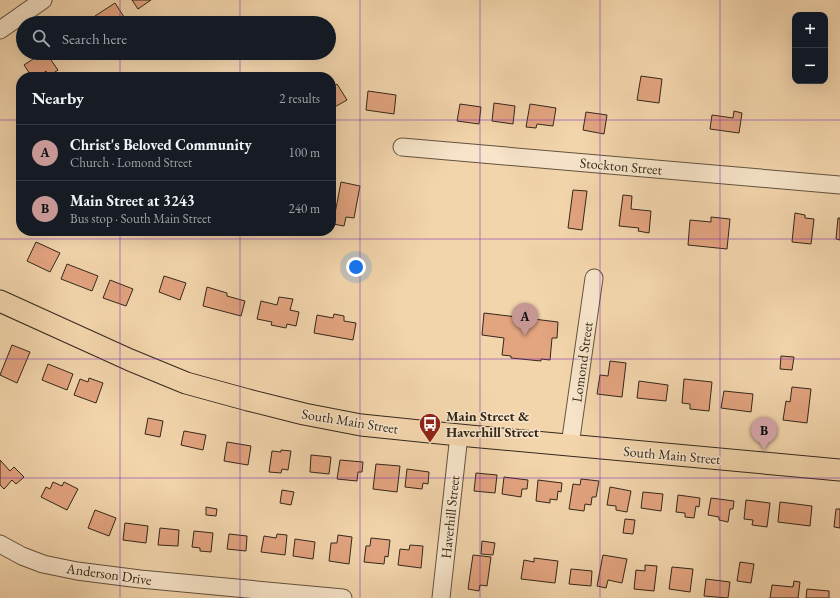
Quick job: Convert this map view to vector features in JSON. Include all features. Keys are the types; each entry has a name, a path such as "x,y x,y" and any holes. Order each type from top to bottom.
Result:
{"main road":[{"name":"South Main Street","path":"0,301 186,383 304,414 361,425 840,470"}],"street":[{"path":"20,16 43,0"},
{"path":"0,30 16,19"},
{"name":"Stockton Street","path":"402,147 840,186"},
{"name":"Lomond Street","path":"570,445 594,278"},
{"name":"Haverhill Street","path":"441,598 459,435"},
{"name":"Anderson Drive","path":"0,544 36,562 77,571 140,579 343,598"}],"building":[{"path":"132,0 151,0 138,9"},
{"path":"115,3 123,16 95,16"},
{"path":"32,60 51,60 58,70 55,72 29,72 24,65"},
{"path":"641,76 662,79 659,103 637,100"},
{"path":"337,84 347,100 336,106"},
{"path":"368,91 396,95 394,114 366,110"},
{"path":"494,103 515,106 513,124 492,121"},
{"path":"460,104 481,107 479,124 457,121"},
{"path":"530,104 556,108 553,126 537,124 536,128 526,127"},
{"path":"734,111 742,113 739,133 710,129 712,115 733,118"},
{"path":"586,112 607,115 604,134 583,130"},
{"path":"341,182 360,186 354,218 346,217 344,226 336,225 336,208"},
{"path":"573,190 587,191 582,230 568,228"},
{"path":"623,195 632,196 631,209 651,211 649,233 638,231 639,228 619,226"},
{"path":"795,213 805,215 805,218 814,219 811,244 792,242"},
{"path":"711,217 730,219 727,249 688,245 690,220 711,222"},
{"path":"838,218 840,218 840,240 836,239"},
{"path":"36,242 60,253 50,272 27,261"},
{"path":"67,264 98,276 92,291 61,279"},
{"path":"164,276 186,283 180,300 159,292"},
{"path":"110,280 133,289 126,306 103,298"},
{"path":"207,287 227,293 227,296 245,301 241,316 203,306"},
{"path":"279,297 293,299 290,310 299,312 296,326 287,324 286,328 271,325 272,322 257,319 261,301 277,305"},
{"path":"484,313 558,322 557,338 552,338 550,360 541,359 541,361 511,358 511,356 502,355 504,338 482,335"},
{"path":"334,314 344,316 344,321 356,323 353,340 314,333 317,315 333,318"},
{"path":"12,345 30,352 17,383 0,375"},
{"path":"781,356 794,357 792,370 780,369"},
{"path":"610,361 626,363 622,397 597,394 600,375 608,376"},
{"path":"48,364 73,374 67,390 42,380"},
{"path":"89,378 103,383 96,403 74,395 80,379 88,382"},
{"path":"684,379 712,382 709,411 690,409 690,404 682,403"},
{"path":"639,381 668,385 666,401 637,398"},
{"path":"792,387 811,389 807,423 783,420 786,401 790,402"},
{"path":"724,391 753,394 751,412 721,408"},
{"path":"148,418 163,421 160,437 145,434"},
{"path":"184,431 206,435 203,450 181,445"},
{"path":"227,442 251,446 248,465 224,461"},
{"path":"281,450 291,451 288,470 282,469 281,473 269,472 272,451 281,452"},
{"path":"311,455 331,457 329,474 310,472"},
{"path":"0,460 10,471 14,467 24,477 16,484 12,480 4,489 0,485"},
{"path":"340,460 363,462 362,472 358,472 357,481 337,479"},
{"path":"376,464 400,466 397,492 373,489"},
{"path":"407,469 429,472 428,484 423,483 422,489 405,487"},
{"path":"476,473 497,475 495,493 474,491"},
{"path":"504,477 528,480 527,489 522,489 521,497 502,494"},
{"path":"581,479 599,481 596,497 592,497 591,505 585,504 584,511 569,509 573,484 580,485"},
{"path":"538,480 562,483 561,492 558,491 557,500 550,499 550,503 536,501"},
{"path":"53,482 62,486 64,482 78,489 67,510 41,497 46,487 50,489"},
{"path":"610,487 631,491 627,512 616,510 616,506 607,505"},
{"path":"282,490 294,492 291,505 280,503"},
{"path":"643,492 663,494 661,511 641,508"},
{"path":"678,495 700,498 699,507 696,506 694,518 685,517 685,513 676,512"},
{"path":"711,498 734,501 733,509 730,509 728,522 719,520 719,517 708,515"},
{"path":"746,500 770,503 767,527 752,525 753,520 744,519"},
{"path":"780,502 812,506 810,526 778,522"},
{"path":"206,507 217,509 216,516 206,515"},
{"path":"836,509 840,509 840,528 834,527"},
{"path":"95,510 116,518 109,536 88,528"},
{"path":"625,519 635,520 633,534 623,533"},
{"path":"125,523 148,526 146,543 123,540"},
{"path":"160,528 179,530 178,546 158,545"},
{"path":"194,531 213,533 211,552 200,551 200,548 192,547"},
{"path":"229,534 247,536 246,551 227,549"},
{"path":"277,534 287,535 285,555 261,552 264,536 276,538"},
{"path":"338,535 352,537 349,564 329,561 331,543 337,543"},
{"path":"371,538 390,540 388,557 385,556 384,564 364,562 366,546 370,546"},
{"path":"295,539 315,542 313,559 293,556"},
{"path":"482,541 495,543 493,555 481,554"},
{"path":"410,545 423,546 421,568 398,565 400,549 409,550"},
{"path":"473,555 491,557 487,586 480,585 479,591 468,589"},
{"path":"603,555 627,559 622,583 608,580 606,588 597,586"},
{"path":"534,558 558,561 555,583 521,579 524,560 534,562"},
{"path":"740,562 754,564 751,583 737,581"},
{"path":"645,565 657,566 654,591 634,589 636,570 645,571"},
{"path":"672,567 693,569 690,592 669,589"},
{"path":"571,569 592,571 591,586 569,584"},
{"path":"706,579 730,582 728,598 704,596"},
{"path":"794,581 800,582 798,598 770,598 772,585 793,587"},
{"path":"807,589 829,591 829,598 806,598"}],"place":[{"name":"Christ's Beloved Community","path":"525,336"},
{"name":"Main Street & Haverhill Street","path":"430,444"},
{"name":"Main Street at 3243","path":"764,450"}]}
